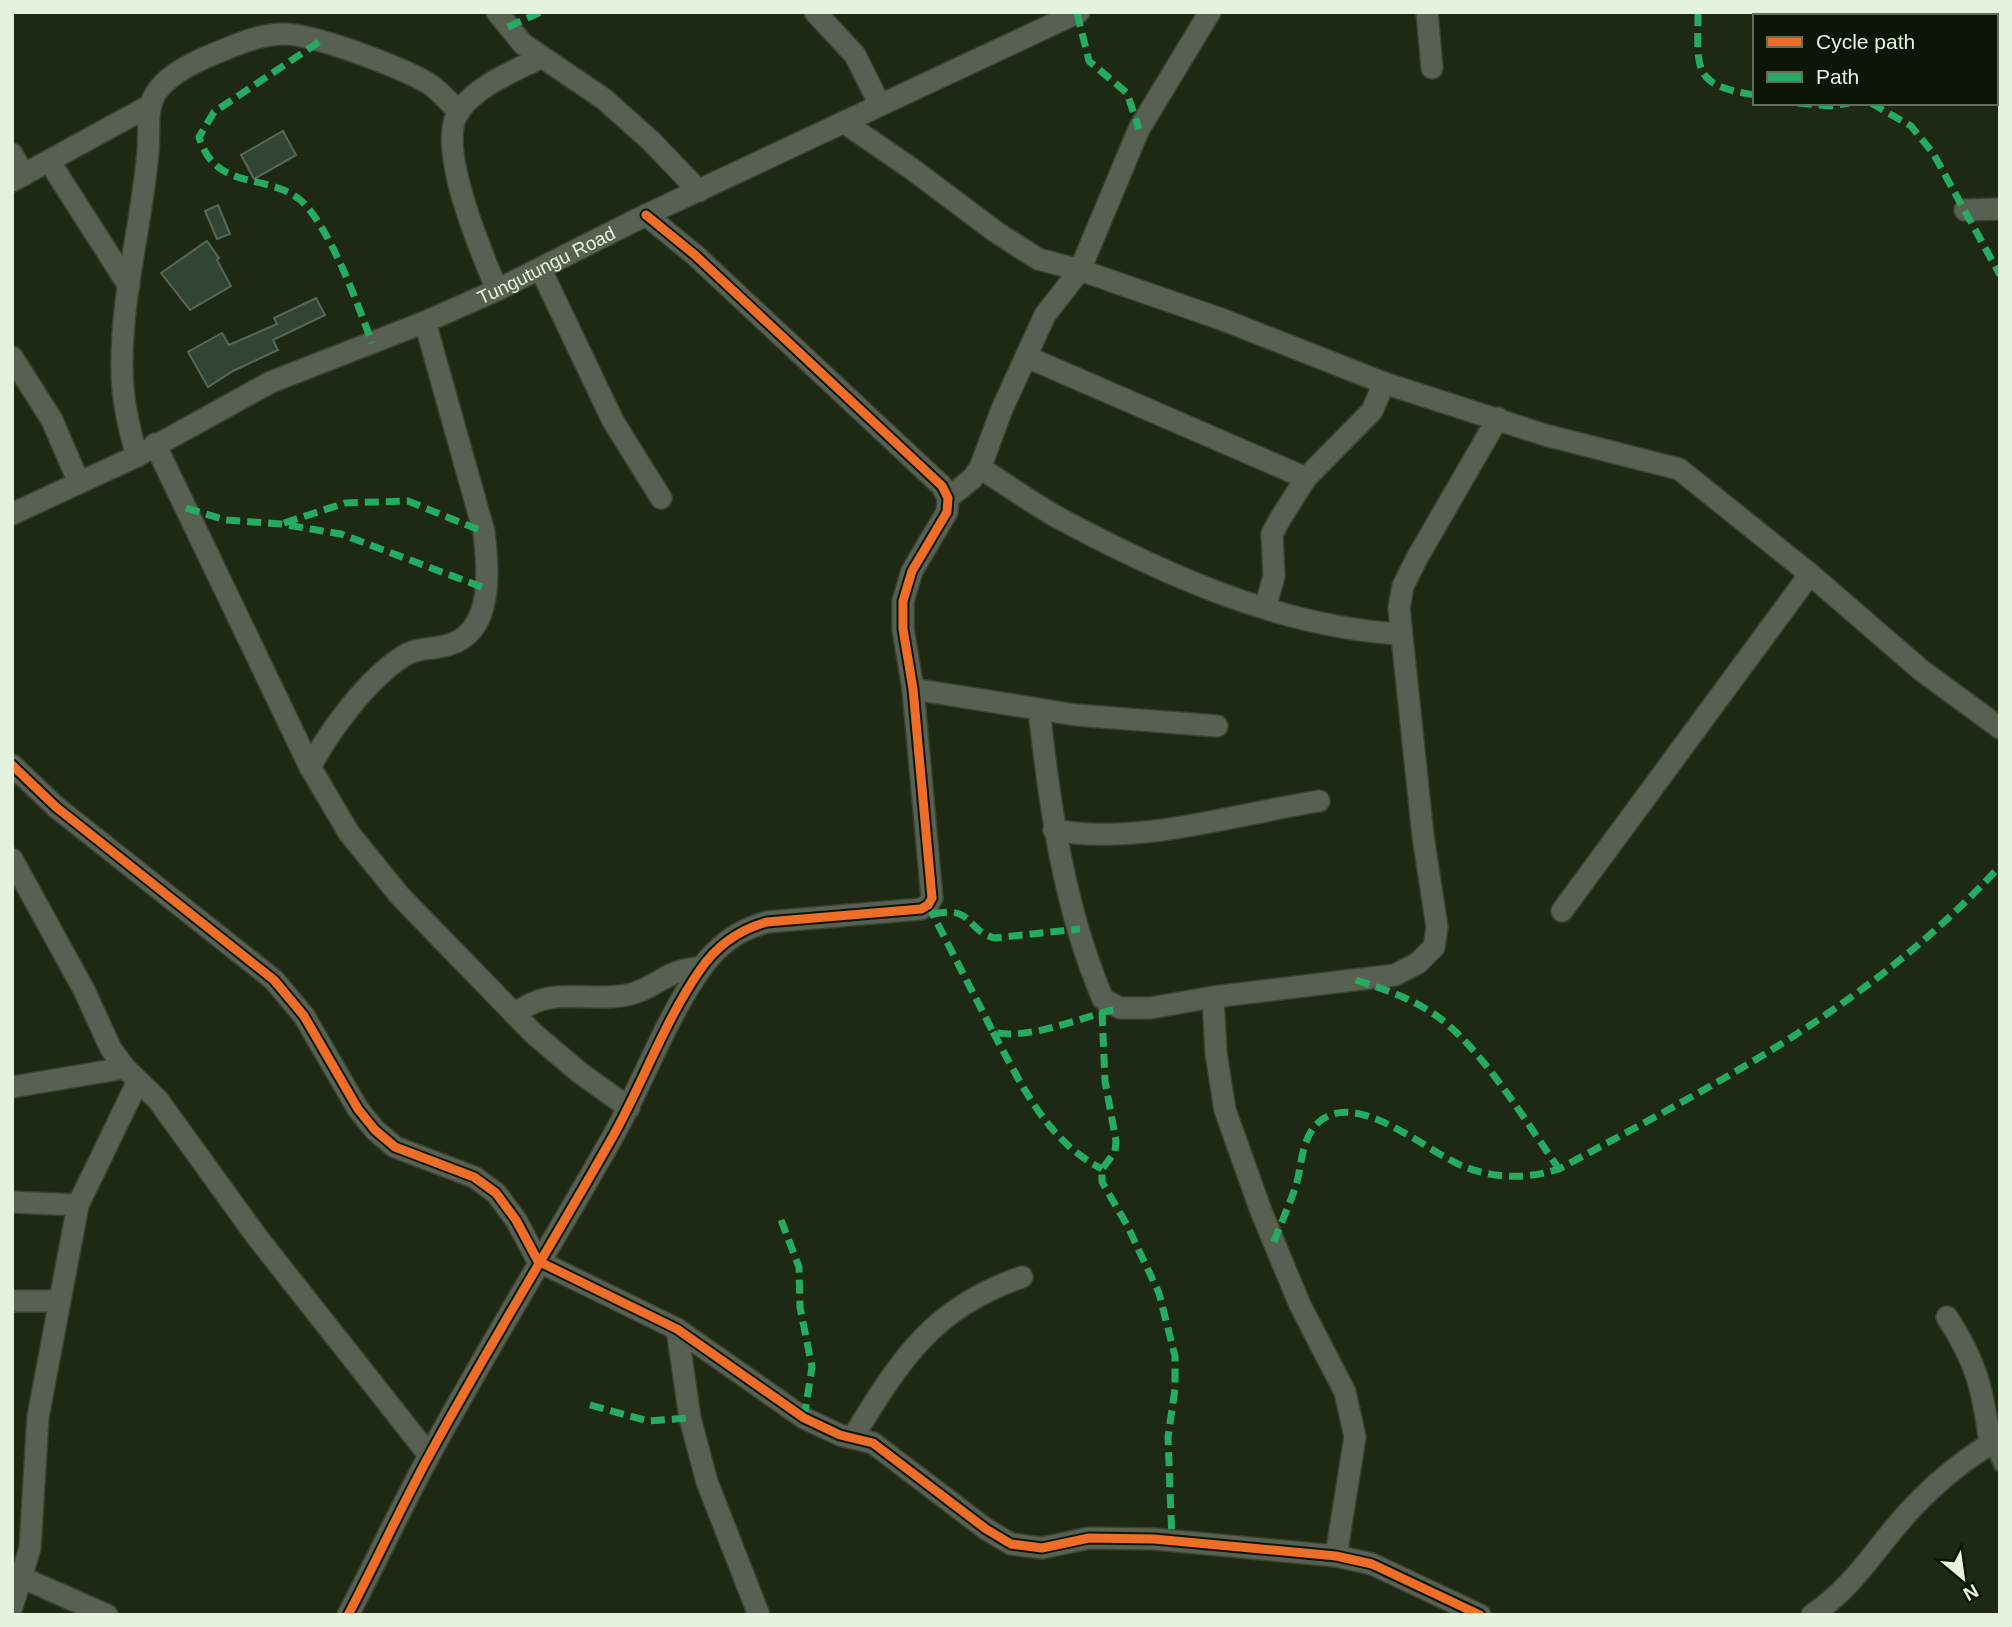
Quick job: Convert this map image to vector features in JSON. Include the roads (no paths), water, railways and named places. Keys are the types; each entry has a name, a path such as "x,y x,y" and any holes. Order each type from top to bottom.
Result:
{"street":[{"path":"498,12 523,44 540,58 568,72 604,99 652,141 699,191"},
{"path":"816,12 855,55 880,105"},
{"name":"Tungutungu Road","path":"12,514 137,456 155,443 271,382 425,322 541,270 646,215 1078,12"},
{"path":"948,498 972,480 980,468 1002,409 1045,315 1080,270 1139,129 1210,12"},
{"path":"1427,12 1432,68"},
{"path":"137,456 123,410 122,366 129,286 146,174 149,106 158,90 172,76 197,62 250,39 284,34 318,42 398,70 429,84 459,111"},
{"path":"497,290 478,244 454,157 452,127 459,111 478,92 540,58"},
{"path":"12,154 18,178 149,106"},
{"path":"845,123 996,232 1038,259 1080,270 1221,319 1384,383 1545,435 1679,469 1810,574 1921,670 2000,728"},
{"path":"49,161 129,286"},
{"path":"1965,210 2000,209"},
{"path":"348,1615 429,1455 538,1261 629,1108 669,1023 701,968 726,940 745,928 767,922 909,911 928,905 931,882 913,689 903,629 903,601 912,571 947,512 948,498 942,486 695,255 646,215"},
{"path":"541,270 613,421 661,498"},
{"path":"310,767 341,718 386,669 417,649 451,645 469,632 484,608 487,560 484,532 425,322"},
{"path":"12,357 52,420 79,483"},
{"path":"1027,357 1306,478"},
{"path":"1265,608 1274,576 1270,547 1272,534 1306,478 1372,411 1384,383"},
{"path":"1039,710 1054,830 1067,887 1103,999 1120,1008 1150,1008 1213,996 1395,975 1418,963 1434,947 1437,927 1423,836 1399,608 1403,586 1498,418"},
{"path":"155,443 310,767 349,833 400,896 516,1014 579,1072 629,1108"},
{"path":"980,468 1055,516 1210,591 1347,631 1401,634"},
{"path":"1562,911 1810,574"},
{"path":"913,689 1039,710 1217,726"},
{"path":"12,765 56,807 274,979 304,1016 358,1109 375,1130 395,1146 474,1177 496,1193 516,1220 538,1261 677,1329 822,1428 873,1443 986,1529 1011,1544 1042,1548 1089,1538 1154,1539 1336,1556 1372,1564 1480,1615"},
{"path":"1054,830 1104,835 1319,801"},
{"path":"12,859 84,990 111,1049 173,1120 257,1237 429,1455"},
{"path":"516,1014 530,1003 542,999 625,995 672,972 701,968"},
{"path":"1213,996 1216,1053 1225,1110 1261,1211 1300,1305 1345,1392 1355,1437 1350,1483 1336,1556"},
{"path":"12,1087 132,1074"},
{"path":"12,1607 30,1548 38,1417 78,1205 132,1074"},
{"path":"12,1202 78,1205"},
{"path":"853,1437 888,1381 921,1338 953,1309 984,1290 1022,1277"},
{"path":"12,1301 58,1301"},
{"path":"1812,1615 1837,1598 1865,1569 1914,1505 1951,1472 1995,1441 1978,1373 1967,1348 1947,1317"},
{"path":"677,1329 690,1418 707,1482 759,1615"},
{"path":"23,1578 107,1615"}],"lane":[{"path":"1995,1441 2000,1465"}]}
